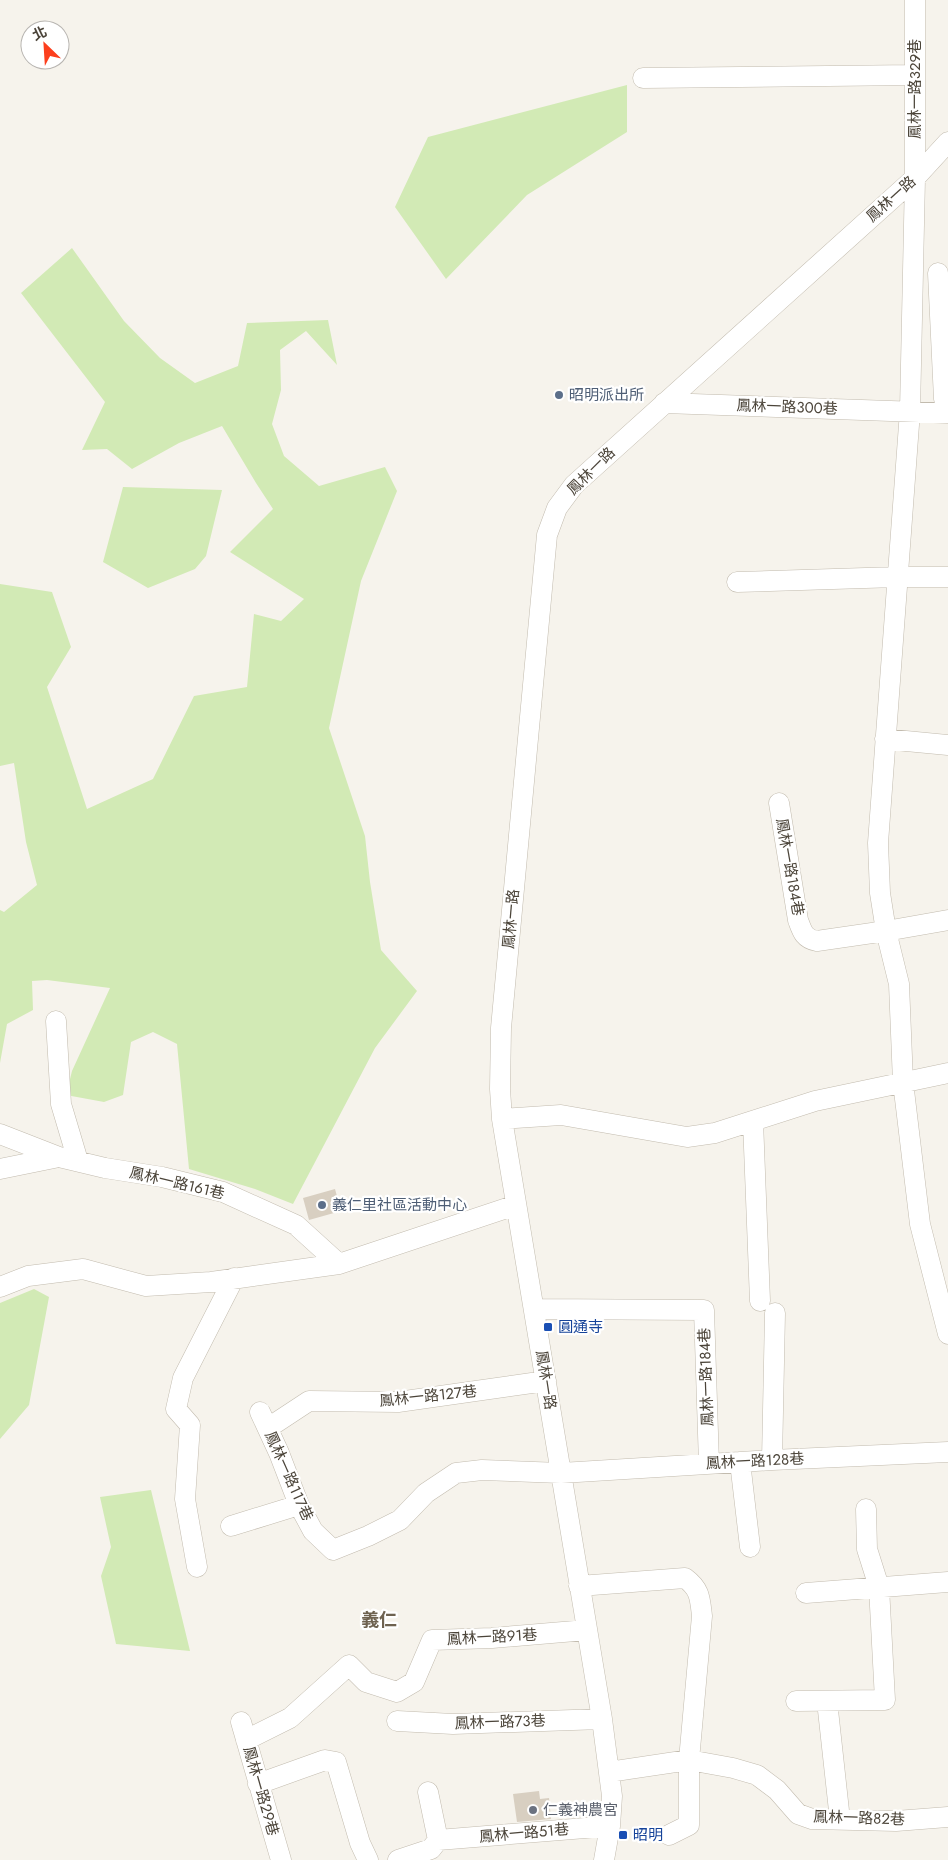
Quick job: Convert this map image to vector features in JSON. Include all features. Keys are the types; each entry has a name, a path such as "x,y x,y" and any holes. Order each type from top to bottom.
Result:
{"street":[{"name":"鳳林一路329巷","path":"914,178 915,0"},
{"path":"644,78 915,75"},
{"name":"鳳林一路","path":"604,1860 610,1826 612,1796 602,1719 502,1119 500,1089 502,1028 546,536 557,508 574,485 914,178 948,142"},
{"path":"914,178 910,411 878,843 880,893 898,984 903,1082 920,1224 948,1334"},
{"path":"938,273 944,400 948,403"},
{"name":"鳳林一路300巷","path":"664,403 948,413"},
{"path":"737,582 897,577 948,578"},
{"path":"885,739 948,745"},
{"name":"鳳林一路184巷","path":"779,803 798,920 809,940 817,941 948,920"},
{"path":"0,1169 68,1159 61,1104 56,1020"},
{"path":"502,1119 561,1115 687,1136 715,1133 815,1101 948,1073"},
{"path":"753,1120 768,1307 772,1460"},
{"name":"鳳林一路161巷","path":"0,1134 68,1159 104,1168 162,1177 223,1192 296,1225 339,1264"},
{"path":"0,1287 28,1276 83,1269 146,1286 211,1282 339,1264 516,1205"},
{"path":"196,1566 185,1499 190,1426 176,1409 183,1378 234,1278"},
{"name":"鳳林一路184巷","path":"534,1309 704,1310 709,1464"},
{"name":"鳳林一路127巷","path":"264,1420 309,1401 398,1402 546,1381"},
{"name":"鳳林一路117巷","path":"264,1420 299,1506 313,1531 333,1550 368,1536 400,1520 426,1493 456,1473 482,1470 561,1474"},
{"name":"鳳林一路128巷","path":"561,1474 772,1460 948,1452"},
{"path":"740,1462 750,1547"},
{"path":"231,1526 299,1506"},
{"path":"796,1701 885,1700 879,1587 867,1549 866,1509"},
{"path":"579,1586 685,1578 694,1585 699,1596 702,1616 689,1760 690,1825 669,1836"},
{"path":"806,1593 948,1582"},
{"name":"鳳林一路91巷","path":"243,1731 290,1718 349,1665 366,1682 397,1692 414,1682 432,1640 492,1638 587,1630"},
{"path":"827,1701 840,1820"},
{"name":"鳳林一路73巷","path":"397,1721 453,1724 602,1719"},
{"name":"鳳林一路29巷","path":"243,1731 281,1860"},
{"path":"258,1784 326,1760 336,1762 360,1843 368,1860"},
{"name":"鳳林一路82巷","path":"609,1772 689,1760 733,1768 757,1775 777,1790 798,1814 812,1819 896,1821 948,1818"},
{"path":"428,1792 438,1840"},
{"name":"鳳林一路51巷","path":"398,1860 431,1849 438,1840 610,1826"}],"green space":[{"path":"627,85 627,132 527,195 446,279 395,207 428,137"},
{"path":"72,248 124,321 160,358 195,383 238,366 247,323 328,320 337,365 306,331 280,350 281,390 272,424 284,456 319,486 385,467 397,491 361,581 329,728 365,836 381,950 417,991 375,1048 293,1204 255,1189 189,1169 177,1044 153,1032 131,1042 123,1095 104,1102 66,1095 72,1071 110,988 47,980 32,981 33,1010 7,1024 0,1063 0,910 4,912 37,885 26,842 14,763 0,766 0,584 52,592 71,647 47,687 87,809 153,779 194,696 247,687 254,614 281,621 304,599 230,552 273,509 222,426 179,443 132,469 107,449 82,450 105,402 21,293"},
{"path":"123,487 222,490 206,556 195,569 148,588 103,562"},
{"path":"34,1289 49,1297 29,1405 0,1439 0,1303"},
{"path":"151,1490 190,1651 116,1644 101,1576 111,1547 100,1497"}],"building":[{"name":"義仁里社區活動中心","path":"335,1189 341,1211 309,1220 303,1198"},
{"name":"仁義神農宮","path":"539,1791 540,1799 549,1798 551,1819 517,1822 513,1794"}],"place":[{"name":"昭明派出所","path":"559,395"},
{"name":"義仁里社區活動中心","path":"322,1205"},
{"name":"圓通寺","path":"548,1327"},
{"name":"仁義神農宮","path":"533,1810"},
{"name":"昭明","path":"623,1835"}],"district":[{"name":"義仁","path":"379,1620"}]}
